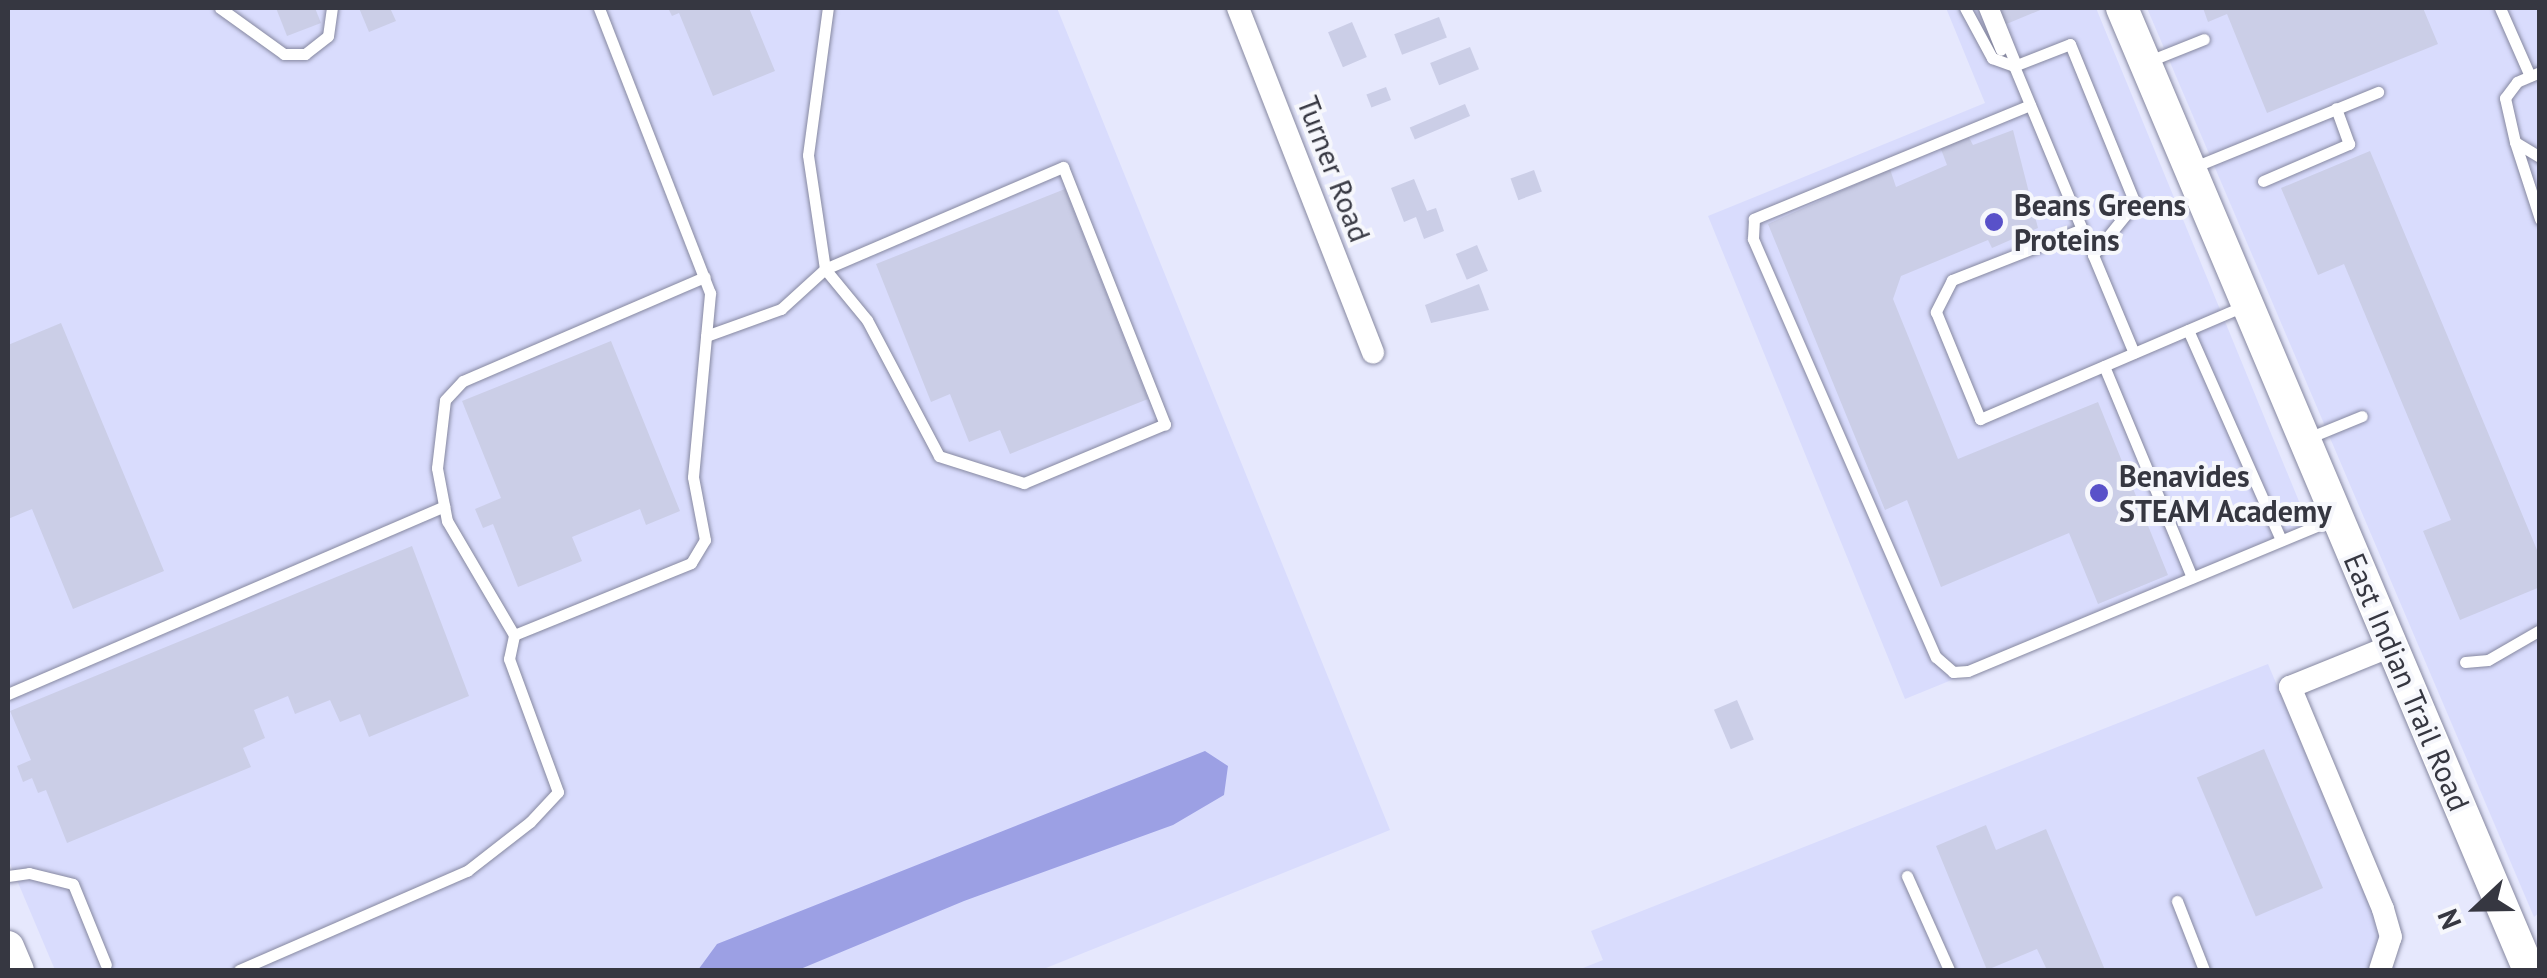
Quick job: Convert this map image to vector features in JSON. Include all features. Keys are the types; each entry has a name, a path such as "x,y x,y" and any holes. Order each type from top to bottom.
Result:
{"main road":[{"name":"East Indian Trail Road","path":"2122,8 2528,962"},
{"path":"8,947 18,970"}],"street":[{"name":"Turner Road","path":"1238,8 1373,353"},
{"path":"2380,970 2391,938 2290,686 2391,646"}],"lane":[{"path":"220,8 284,54 305,54 328,36 332,8"},
{"path":"514,635 691,564 705,540 693,477 710,293 599,8"},
{"path":"706,336 781,308 825,269 1060,168 1070,173 1165,424 1024,484 944,459 867,320 825,269 808,155 828,8"},
{"path":"1965,8 1992,58 2012,65 2070,44 2135,202 2093,255"},
{"path":"1984,8 2030,105 2134,353"},
{"path":"1993,8 2012,65"},
{"path":"2500,8 2535,74 2506,98 2515,142 2540,219"},
{"path":"2145,63 2204,39"},
{"path":"2190,169 2378,92"},
{"path":"2030,105 1754,220 1753,239 1945,667 1968,671 2337,517"},
{"path":"2264,181 2349,144 2336,108"},
{"path":"2515,142 2540,157"},
{"path":"2082,229 1952,280 1936,312 1980,420 2247,304"},
{"path":"239,970 467,871 558,792 509,659 514,635 464,556 444,506 438,427 445,400 463,382 705,278"},
{"path":"2188,330 2281,540"},
{"path":"2104,366 2192,577"},
{"path":"2304,439 2362,416"},
{"path":"8,694 444,506"},
{"path":"2465,662 2488,660 2540,630"},
{"path":"8,876 29,873 74,884 106,964"},
{"path":"1907,876 1949,970"},
{"path":"2176,902 2204,970"}],"shaded area":[{"path":"8,8 1057,8 1390,830 1041,970 55,970 8,859"},
{"path":"1946,8 2096,8 2312,533 1905,699 1708,216 1985,103"},
{"path":"2147,8 2539,8 2540,912 2534,917"},
{"path":"2268,664 2396,969 1578,970 1603,960 1591,931"}],"water":[{"path":"1205,751 1228,766 1224,795 1173,825 964,901 798,970 698,970 717,944"}],"building":[{"path":"276,8 315,8 321,23 287,36"},
{"path":"359,8 390,8 396,21 369,32"},
{"path":"668,8 749,8 775,71 713,96 679,13 672,16"},
{"path":"1997,8 2045,8 2004,25"},
{"path":"2203,8 2423,8 2438,44 2267,113 2227,14 2208,22"},
{"path":"1439,17 1447,38 1402,55 1394,34"},
{"path":"1352,22 1367,57 1343,67 1328,32"},
{"path":"1470,47 1479,69 1439,85 1430,63"},
{"path":"1386,87 1391,100 1371,108 1366,95"},
{"path":"1465,104 1470,116 1415,139 1410,127"},
{"path":"2013,130 2038,228 1992,248 1988,240 1901,276 1893,299 1958,459 2098,402 2168,575 2098,604 2069,533 1941,587 1907,500 1885,510 1768,224 1890,169 1896,187 1947,165 1939,144 1966,132 1973,145"},
{"path":"2370,151 2540,557 2540,587 2460,620 2423,531 2451,520 2344,264 2318,275 2281,188"},
{"path":"1534,170 1542,192 1518,200 1511,179"},
{"path":"1414,179 1427,211 1436,208 1444,231 1424,239 1416,217 1404,222 1391,188"},
{"path":"1065,189 1148,399 1010,454 1000,430 969,442 950,394 931,402 876,264"},
{"path":"1477,245 1488,271 1467,280 1456,254"},
{"path":"1479,284 1489,310 1431,323 1425,305"},
{"path":"61,323 164,571 73,609 32,509 8,519 8,345"},
{"path":"611,341 680,511 646,525 640,509 572,537 582,561 518,587 493,524 483,528 475,509 501,498 462,401"},
{"path":"412,546 469,696 369,737 360,714 340,722 330,700 295,714 288,696 254,710 265,738 243,748 251,767 67,843 46,790 38,793 32,778 23,782 17,766 31,760 10,711"},
{"path":"1737,700 1754,740 1731,749 1714,710"},
{"path":"2264,749 2323,888 2256,917 2197,778"},
{"path":"1986,825 1996,850 2046,829 2105,970 2047,970 2037,949 1987,970 1936,846"}],"place":[{"name":"Beans Greens Proteins","path":"1994,222"},
{"name":"Benavides STEAM Academy","path":"2099,493"}]}
